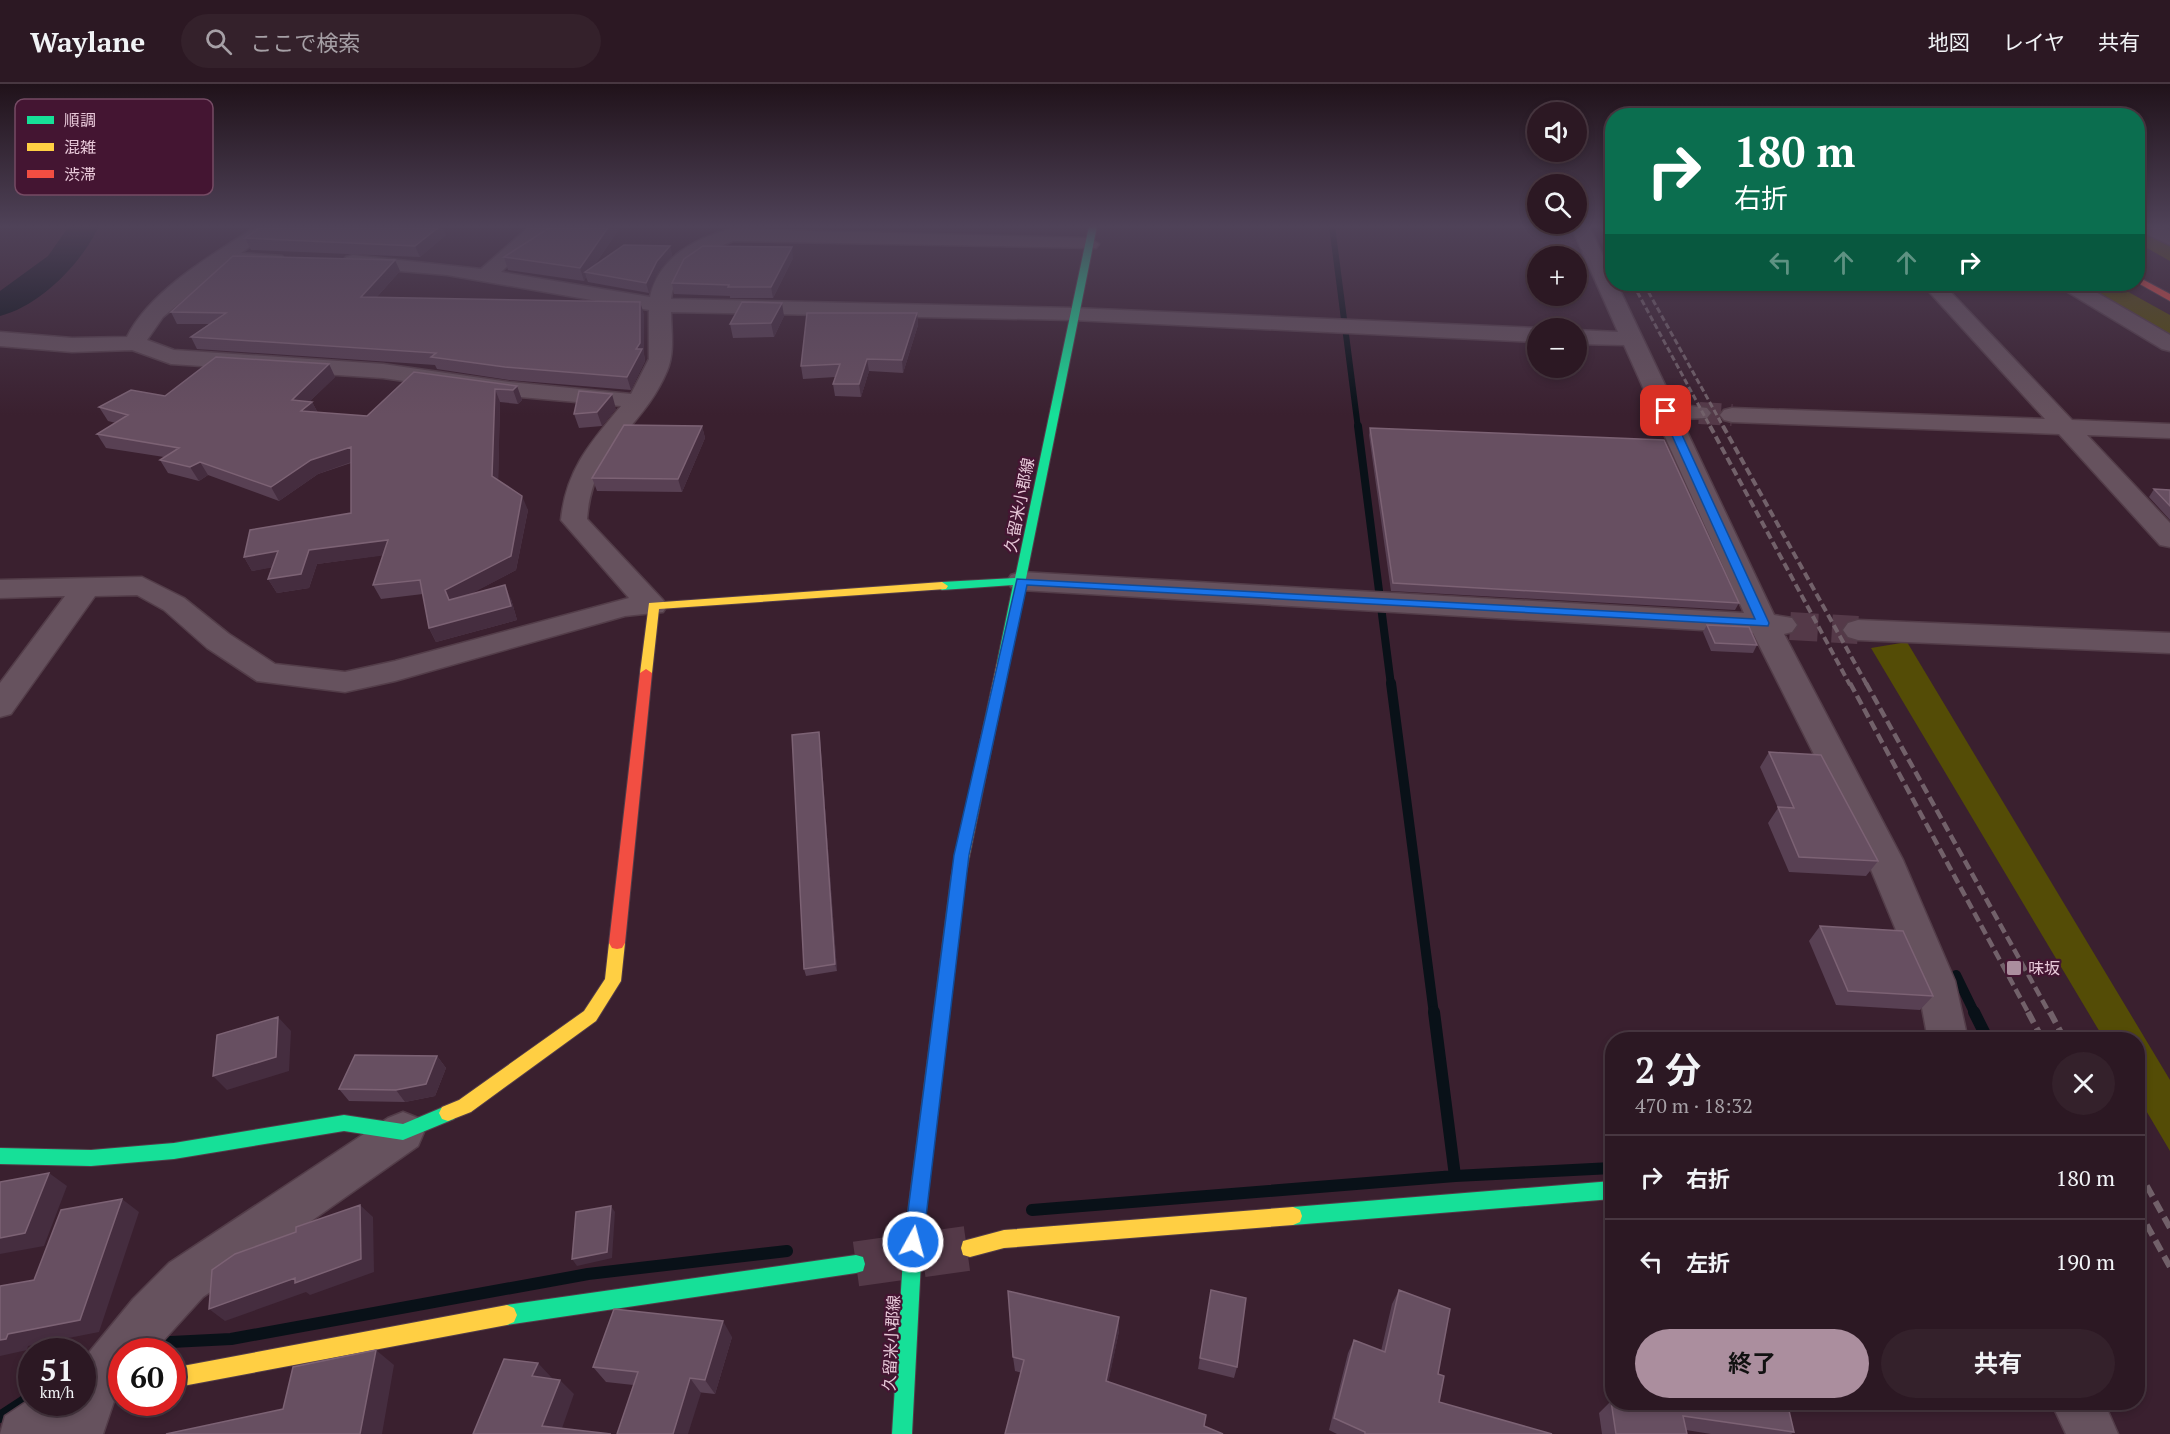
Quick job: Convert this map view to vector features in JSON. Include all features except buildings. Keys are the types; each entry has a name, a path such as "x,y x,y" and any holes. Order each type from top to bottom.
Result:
{"main road":[{"name":"久留米小郡線","path":"903,1434 913,1242 961,855 1022,581 1079,289"},
{"path":"2154,289 2170,298"},
{"path":"0,1156 91,1158 174,1151 344,1123 403,1132 465,1106 590,1016 613,981 653,606 1022,581"},
{"path":"970,1248 1004,1239 1605,1191"},
{"path":"186,1375 548,1307 856,1264"}],"street":[{"path":"135,343 138,331 184,289"},
{"path":"557,289 659,305 1073,314 1527,335"},
{"path":"653,606 574,520 574,501 579,482 589,463 656,371 662,351 659,305 663,289"},
{"path":"1609,291 1666,411 1777,625 1885,860 1936,981 1946,1032"},
{"path":"1938,291 2170,539"},
{"path":"2080,291 2170,344"},
{"path":"1587,337 1631,339"},
{"path":"0,339 72,345 135,343 171,357 383,371 508,389 635,400"},
{"path":"1666,411 1699,413"},
{"path":"1732,415 2170,431"},
{"path":"1022,581 1777,625"},
{"path":"0,589 85,590 142,586 174,604 218,641 267,674 345,682 396,672 624,607 653,606"},
{"path":"0,706 85,590"},
{"path":"1858,630 2170,643"},
{"path":"136,1338 186,1280 403,1132"},
{"path":"23,1434 108,1371"},
{"path":"78,1434 108,1372"},
{"path":"2080,1410 2093,1434"}],"shaded area":[{"path":"2094,291 2127,291 2170,315 2170,336"},
{"path":"1907,642 2141,1032 2100,1032 1871,648"},
{"path":"2145,1038 2170,1080 2170,1151 2145,1109"}],"waterway":[{"path":"0,306 25,289"},
{"path":"1340,289 1358,428"},
{"path":"1358,426 1391,685"},
{"path":"1391,683 1434,1014"},
{"path":"1956,975 1975,1014"},
{"path":"1434,1012 1455,1176"},
{"path":"1975,1014 1984,1032"},
{"path":"1455,1176 1605,1168"},
{"path":"1032,1210 1455,1176"},
{"path":"186,1341 231,1339 588,1274 787,1251"},
{"path":"0,1417 18,1405"}],"tunnel":[{"path":"1699,413 1732,415"},
{"path":"1790,626 1858,630"},
{"path":"856,1264 970,1248"}],"railway":[{"path":"1637,291 1711,428"},
{"path":"1648,291 1724,428"},
{"path":"1710,426 1850,685"},
{"path":"1723,426 1867,685"},
{"path":"1850,683 2029,1014"},
{"path":"1866,683 2050,1014"},
{"path":"2028,1012 2039,1032"},
{"path":"2050,1012 2061,1032"},
{"path":"2145,1183 2170,1228"},
{"path":"2145,1222 2170,1267"}],"traffic: fast":[{"path":"1003,663 1080,289"},
{"path":"942,586 1021,581"},
{"path":"902,1434 913,1242 958,878"},
{"path":"0,1156 91,1158 174,1151 344,1123 403,1132 448,1113"},
{"path":"1293,1216 1605,1191"},
{"path":"507,1315 856,1264"}],"traffic: slow":[{"path":"646,673 653,606 942,586"},
{"path":"958,878 1003,663"},
{"path":"448,1113 465,1106 590,1016 613,981 617,943"},
{"path":"970,1248 1004,1239 1293,1216"},
{"path":"186,1375 507,1315"}],"traffic: jam":[{"path":"2154,289 2170,298"},
{"path":"617,943 646,673"}],"place":[{"name":"味坂","path":"2014,968"}],"route":[{"path":"913,1242 961,855 1022,581 1763,623 1666,411"}]}
